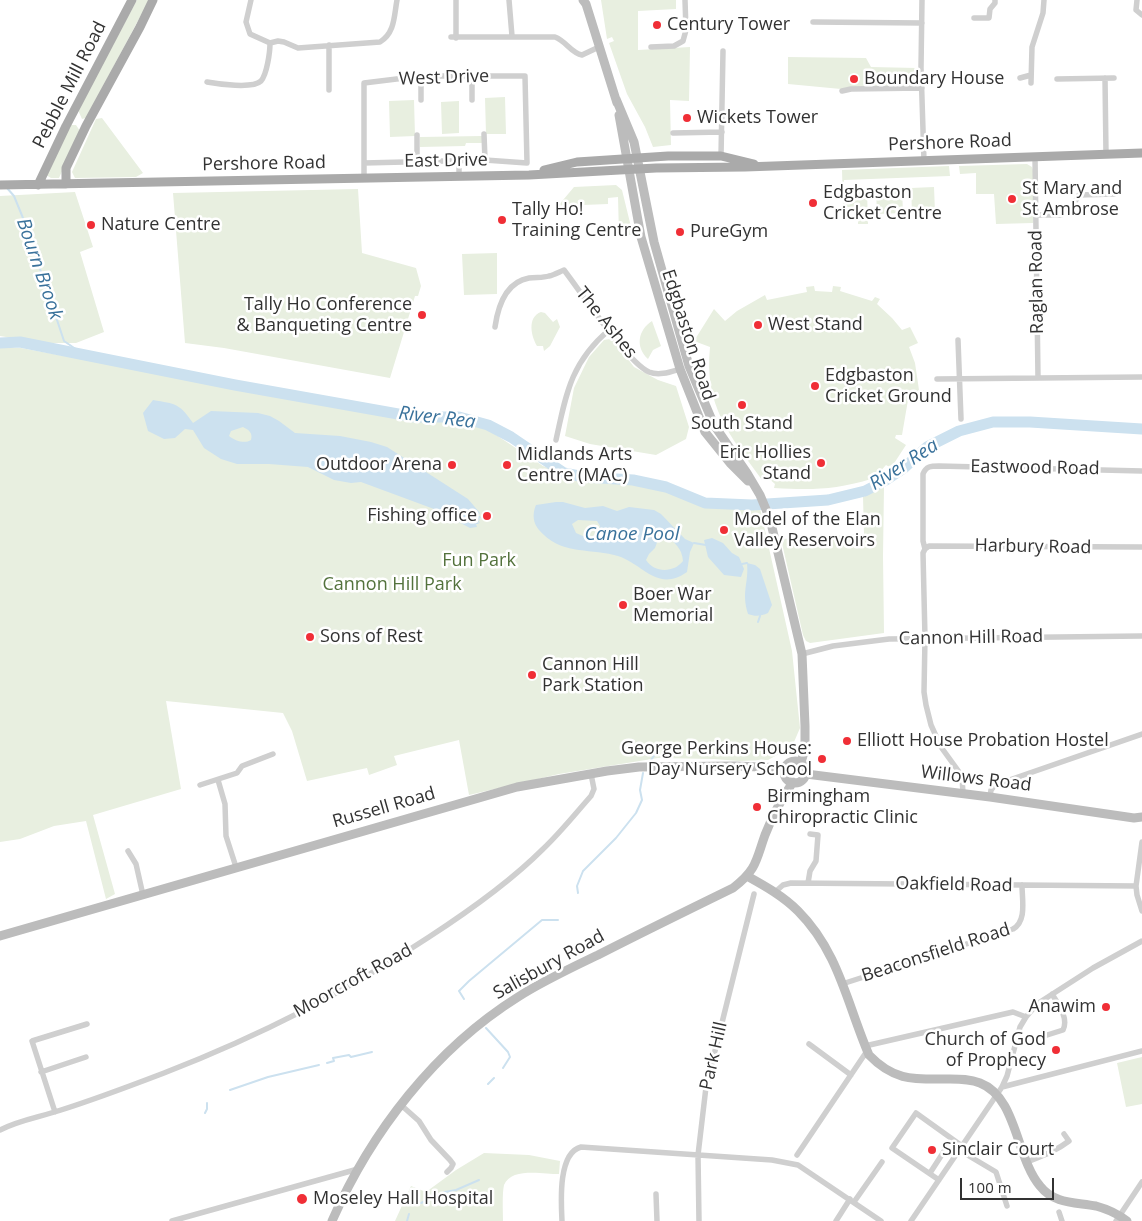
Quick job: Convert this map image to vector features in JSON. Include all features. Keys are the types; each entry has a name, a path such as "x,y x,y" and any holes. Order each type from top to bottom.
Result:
{"main road":[{"name":"Pebble Mill Road","path":"38,185 132,0"},
{"name":"Pebble Mill Road","path":"66,184 66,168 86,126 153,0"},
{"path":"585,1 616,99"},
{"name":"Edgbaston Road","path":"616,99 634,142 654,242 690,366 714,425 747,473 767,511 802,654 805,748 801,762"},
{"name":"Edgbaston Road","path":"616,99 641,238 680,369 705,432 758,493"},
{"path":"72,116 86,126"},
{"name":"Pershore Road","path":"0,185 459,176 1142,154"},
{"name":"Pershore Road","path":"529,174 577,162 695,155 721,156 759,166"},
{"path":"661,307 671,303"},
{"path":"680,369 690,366"},
{"path":"705,432 714,425"},
{"path":"794,761 801,762 805,766 806,774 800,782 792,782 786,778 786,768 794,761"},
{"name":"Russell Road","path":"0,936 500,792 591,774 639,767 727,766 786,768"},
{"name":"Willows Road","path":"806,774 990,797 1134,818 1142,817"},
{"path":"792,782 774,815 765,835 758,859 748,876 775,892 798,911 819,936 832,958 866,1049 878,1065 896,1075 923,1079 966,1079 1000,1091 1027,1162 1040,1187 1047,1194 1060,1201 1098,1207 1126,1221"},
{"name":"Salisbury Road","path":"332,1221 372,1146 401,1105 451,1050 490,1017 517,997 733,888 748,876"}],"street":[{"path":"251,0 246,22 248,30 254,37 270,43 284,42 298,48 380,42 388,37 391,31 397,0"},
{"path":"456,0 453,38 555,37 563,41 578,54 586,53 598,47"},
{"path":"509,0 512,36"},
{"path":"650,47 674,46 683,41 686,30 685,0"},
{"path":"922,0 924,160"},
{"path":"974,18 989,18 990,9 995,0"},
{"path":"1031,82 1032,47 1043,13 1044,0"},
{"path":"1137,0 1136,10 1142,15"},
{"path":"814,22 922,23"},
{"path":"207,82 257,84 264,75 270,43"},
{"path":"329,45 329,90"},
{"path":"721,156 723,51"},
{"path":"1020,78 1031,75"},
{"path":"421,76 421,100"},
{"name":"West Drive","path":"364,163 364,83 421,76 525,76 527,163"},
{"path":"472,76 472,100"},
{"path":"1105,78 1106,154"},
{"path":"1057,80 1114,78"},
{"path":"842,91 851,89 922,88"},
{"path":"673,133 722,132"},
{"path":"484,134 485,160"},
{"path":"417,135 418,162"},
{"name":"Raglan Road","path":"1035,157 1038,378"},
{"name":"East Drive","path":"364,163 485,160 527,163"},
{"path":"459,161 459,176"},
{"path":"364,163 364,178"},
{"path":"1036,215 1066,214 1079,195 1114,194"},
{"name":"The Ashes","path":"495,327 505,295 515,283 528,278 549,276 564,270 631,357 650,372 666,374 680,369"},
{"path":"556,440 570,382 582,357 609,330"},
{"path":"958,340 961,419"},
{"path":"937,380 1142,377"},
{"name":"Eastwood Road","path":"925,549 923,541 923,474 929,466 1142,471"},
{"name":"Harbury Road","path":"925,549 928,546 1142,548"},
{"path":"925,549 923,553 924,692 928,715 941,747 962,776 963,794"},
{"name":"Cannon Hill Road","path":"802,654 862,642 889,639 1142,636"},
{"path":"990,797 991,790 995,785 1142,734"},
{"path":"200,785 237,773 242,766 273,754"},
{"name":"Moorcroft Road","path":"0,1130 13,1123 55,1112 126,1088 245,1039 338,992 397,958 464,914 542,850 591,796 594,789 591,774"},
{"path":"218,780 225,804 226,836 236,867"},
{"path":"808,883 810,870 816,861 818,835 810,834"},
{"path":"1142,842 1136,886 1136,896 1142,911"},
{"path":"128,851 136,864 143,895"},
{"name":"Oakfield Road","path":"775,892 783,885 790,883 1136,886"},
{"name":"Beaconsfield Road","path":"842,984 1013,929 1021,923 1022,885"},
{"name":"Park Hill","path":"699,1221 698,1155 706,1087 754,894"},
{"path":"911,1221 1000,1091 1007,1076 1020,1027 1026,1017 1037,1004 1052,994 1093,968 1142,941"},
{"path":"1044,1036 1064,1030 1065,1026 1064,1017 1052,994"},
{"path":"797,1155 866,1049 1013,1012 1026,1017"},
{"path":"55,1112 32,1041 87,1024"},
{"path":"809,1044 850,1075"},
{"path":"1000,1091 1142,1051"},
{"path":"41,1072 86,1057"},
{"path":"401,1105 419,1121 431,1140 450,1160 452,1164 447,1172"},
{"path":"939,1180 892,1148 916,1113 996,1172 1007,1206"},
{"path":"1027,1162 1056,1150 1069,1141 1064,1134"},
{"path":"930,1174 952,1139"},
{"path":"562,1221 564,1166 572,1151 576,1148 772,1160 792,1163 852,1200 881,1221"},
{"path":"836,1221 882,1162"},
{"path":"869,1168 875,1172"},
{"path":"172,1221 359,1169"},
{"path":"1117,1218 1142,1182"},
{"path":"656,1194 657,1221"},
{"path":"1059,1212 1062,1221"}],"green space":[{"path":"137,0 149,0 86,118 82,119 78,110"},
{"path":"601,0 676,0 676,9 638,11 638,50 690,47 689,101 670,100 671,145 653,147 645,127 627,94 609,43 614,41 612,37 607,39"},
{"path":"788,57 866,58 871,67 917,68 918,88 841,89 788,84"},
{"path":"505,97 506,134 486,134 485,98"},
{"path":"414,100 415,136 390,137 389,101"},
{"path":"459,101 459,133 442,134 441,102"},
{"path":"102,118 143,173 136,177 75,178 72,172 96,119"},
{"path":"71,125 76,125 80,131 59,178 51,178 46,175"},
{"path":"482,136 482,143 466,143 465,146 420,147 420,137"},
{"path":"1027,164 1033,170 1033,223 996,224 994,194 976,194 976,173 960,174 959,166"},
{"path":"949,166 950,176 844,180 844,190 867,190 868,224 858,224 858,213 853,213 852,207 843,207 842,170"},
{"path":"616,185 622,190 633,235 619,235 618,197 608,198 608,204 558,206 574,187"},
{"path":"934,187 935,212 912,212 911,188"},
{"path":"902,188 903,213 877,214 876,189"},
{"path":"358,189 362,253 416,268 421,286 418,296 415,296 390,378 224,348 185,343 173,193"},
{"path":"75,192 93,247 80,252 104,332 76,343 43,343 0,336 0,196"},
{"path":"497,253 497,294 464,295 462,254"},
{"name":"Edgbaston Cricket Ground","path":"814,286 815,291 832,292 833,286 841,287 840,291 872,301 875,297 880,299 877,304 902,330 910,327 918,343 909,347 915,363 919,390 924,390 924,398 908,400 902,435 896,435 895,438 906,445 891,468 886,465 878,474 870,476 871,479 846,485 811,489 774,488 775,484 766,476 762,480 729,433 715,403 711,386 709,368 710,347 694,341 714,309 725,321 737,311 765,295 767,300 807,292 806,287"},
{"path":"541,312 545,313 553,322 557,319 560,327 550,346 544,351 543,346 537,346 533,337 532,327 534,318"},
{"path":"652,321 661,346 653,350 648,359 641,349 640,339 644,329"},
{"path":"610,339 614,341 634,367 658,380 676,386 689,427 686,439 656,455 590,444 565,436 574,388 589,357 604,340"},
{"name":"Cannon Hill Park","path":"0,347 21,348 415,421 461,422 487,429 543,466 571,477 600,479 664,489 706,506 760,508 792,651 800,728 794,742 786,750 768,760 739,761 658,758 559,774 469,795 459,740 394,756 397,765 369,775 367,768 307,781 292,731 283,713 166,701 181,789 93,815 115,894 106,899 86,821 54,826 20,839 0,842"},
{"path":"884,487 884,633 810,643 806,641 803,635 781,539 864,534 863,497"},
{"path":"1142,1057 1142,1104 1126,1107 1117,1063"},
{"path":"484,1153 529,1155 560,1161 559,1174 528,1173 508,1179 503,1189 503,1221 395,1221 411,1186 426,1192 456,1170"}],"water":[{"path":"153,400 167,402 180,408 193,423 211,411 258,413 270,416 295,433 340,436 387,447 468,499 480,513 478,516 481,518 478,518 481,519 478,520 480,523 477,522 479,524 476,524 477,527 470,528 434,509 361,482 351,483 334,480 308,467 237,464 221,459 204,448 193,430 185,429 175,438 164,439 148,431 143,413","holes":["243,427 250,432 251,440 246,442 240,441 229,436 231,431"]},
{"name":"Canoe Pool","path":"563,502 585,508 603,506 617,511 629,507 654,510 661,514 685,539 694,543 690,552 687,572 676,578 658,578 624,558 565,547 547,538 539,530 534,521 536,505","holes":["578,520 597,521 600,526 597,538 592,540 576,533 572,524","665,535 680,549 683,561 675,568 664,570 654,567 646,560 655,548 659,537"]},
{"path":"712,538 723,543 732,553 739,557 744,569 741,577 724,575 708,557 704,540"},
{"path":"747,563 755,565 760,569 772,605 768,613 763,615 748,614 745,599"}],"waterway":[{"name":"Bourn Brook","path":"7,188 14,196 23,218 64,341 83,354"},
{"name":"River Rea","path":"0,343 20,342 235,385 415,417 459,417 488,425 511,437 564,473 584,477 633,480 666,487 705,503 752,505 828,500 865,491 904,468 927,447 959,431 993,422 1030,422 1142,429"},
{"path":"694,543 706,545"},
{"path":"742,564 747,563"},
{"path":"758,622 760,616"},
{"path":"651,760 656,753"},
{"path":"578,893 577,886 583,871 616,838 636,813 642,800 640,790 643,773"},
{"path":"464,999 459,991 469,981 542,920 558,920"},
{"path":"486,1028 508,1052 510,1057 503,1068"},
{"path":"327,1063 334,1061 333,1058 349,1055 351,1057 372,1052"},
{"path":"230,1090 268,1077 319,1065"},
{"path":"488,1084 494,1078"},
{"path":"205,1113 207,1103"},
{"path":"421,1203 479,1180"},
{"path":"407,1221 409,1214"}],"place":[{"name":"Century Tower","path":"657,25"},
{"name":"Boundary House","path":"854,79"},
{"name":"Wickets Tower","path":"687,118"},
{"name":"St Mary and St Ambrose","path":"1012,199"},
{"name":"Edgbaston Cricket Centre","path":"813,203"},
{"name":"Tally Ho! Training Centre","path":"502,220"},
{"name":"Nature Centre","path":"91,225"},
{"name":"PureGym","path":"680,232"},
{"name":"Tally Ho Conference & Banqueting Centre","path":"422,315"},
{"name":"West Stand","path":"758,325"},
{"name":"Edgbaston Cricket Ground","path":"815,386"},
{"name":"South Stand","path":"742,405"},
{"name":"Eric Hollies Stand","path":"821,463"},
{"name":"Outdoor Arena","path":"452,465"},
{"name":"Midlands Arts Centre (MAC)","path":"507,465"},
{"name":"Fishing office","path":"487,516"},
{"name":"Model of the Elan Valley Reservoirs","path":"724,530"},
{"name":"Boer War Memorial","path":"623,605"},
{"name":"Sons of Rest","path":"310,637"},
{"name":"Cannon Hill Park Station","path":"532,675"},
{"name":"Elliott House Probation Hostel","path":"847,741"},
{"name":"George Perkins House: Day Nursery School","path":"822,759"},
{"name":"Birmingham Chiropractic Clinic","path":"757,807"},
{"name":"Anawim","path":"1106,1007"},
{"name":"Church of God of Prophecy","path":"1056,1050"},
{"name":"Sinclair Court","path":"932,1150"},
{"name":"Moseley Hall Hospital","path":"302,1199"}],"park label":[{"name":"Fun Park","path":"479,561"}]}
